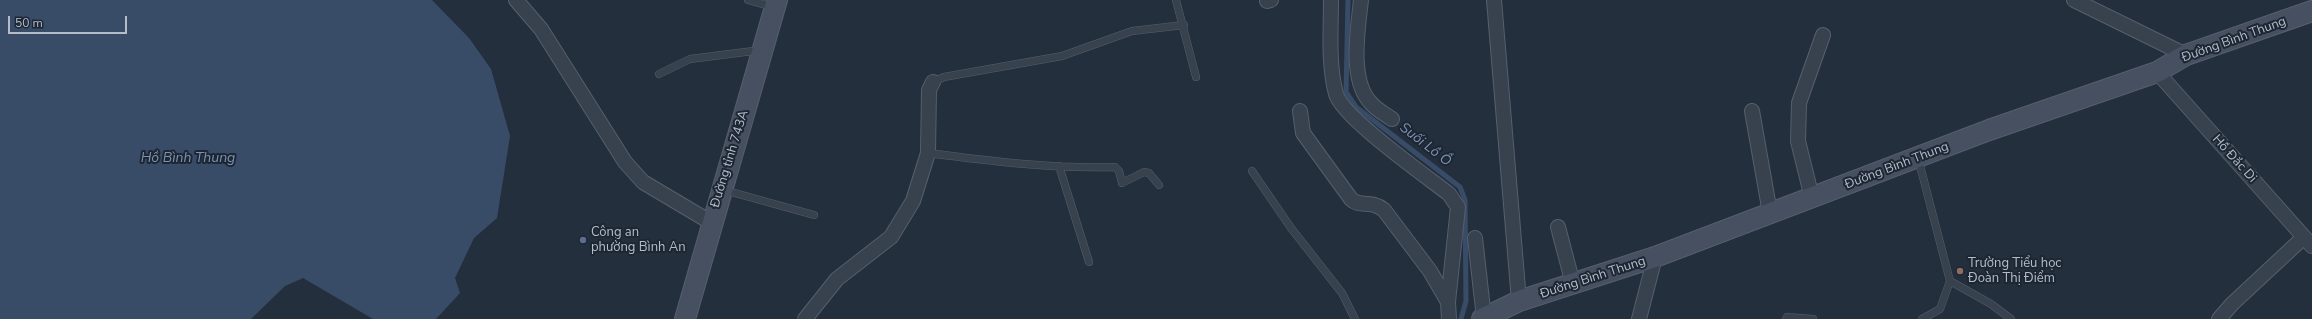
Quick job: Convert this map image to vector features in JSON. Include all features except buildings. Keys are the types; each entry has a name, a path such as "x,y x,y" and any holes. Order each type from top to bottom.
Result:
{"street":[{"path":"516,0 541,29 625,162 643,182 712,223"},
{"path":"1331,0 1331,56 1336,95 1357,122 1449,194 1458,207 1448,302 1449,319"},
{"path":"1361,0 1357,47 1360,85 1369,102 1392,119"},
{"path":"1494,0 1519,301"},
{"path":"2074,0 2186,55"},
{"name":"Đường tỉnh 743A","path":"685,319 776,4"},
{"name":"Đường Bình Thung","path":"1483,319 1519,301 1655,257 1918,158 2157,72 2186,55 2312,11"},
{"path":"1812,198 1798,141 1799,103 1824,35"},
{"name":"Hồ Đắc Di","path":"2157,72 2308,242"},
{"path":"805,319 836,279 891,237 913,201 928,153 930,90 933,82"},
{"path":"1300,111 1303,133 1351,199 1360,204 1375,204 1384,210 1430,271 1448,302"},
{"path":"1752,111 1770,213"},
{"path":"1558,228 1573,284"},
{"path":"1475,238 1483,319"},
{"path":"2219,319 2232,304 2308,242"},
{"path":"1639,319 1655,257"}],"lane":[{"path":"748,0 776,4"},
{"path":"1176,0 1184,25 1196,77"},
{"path":"933,82 944,78 1062,56 1132,31 1184,25"},
{"path":"659,74 690,59 763,49"},
{"path":"928,153 1059,166 1115,167 1119,171 1122,183 1144,172 1150,172 1159,184"},
{"path":"1918,158 1950,281 1940,309 1922,319"},
{"path":"1059,166 1089,262"},
{"path":"1252,171 1291,228 1342,293 1355,319"},
{"path":"722,190 814,215"},
{"path":"1950,281 1991,304 2011,319"},
{"path":"1786,319 1787,317 1794,316 1813,319"}],"water":[{"name":"Hồ Bình Thung","path":"0,0 432,0 469,38 491,69 510,136 497,218 474,238 455,278 460,293 436,319 373,319 303,278 285,286 251,319 0,319"}],"waterway":[{"name":"Suối Lồ Ồ","path":"1348,0 1346,92 1356,107 1460,187 1465,200 1466,301 1461,319"}],"place":[{"name":"Công an phường Bình An","path":"583,240"},
{"name":"Trường Tiểu học Đoàn Thị Điểm","path":"1960,271"}]}
